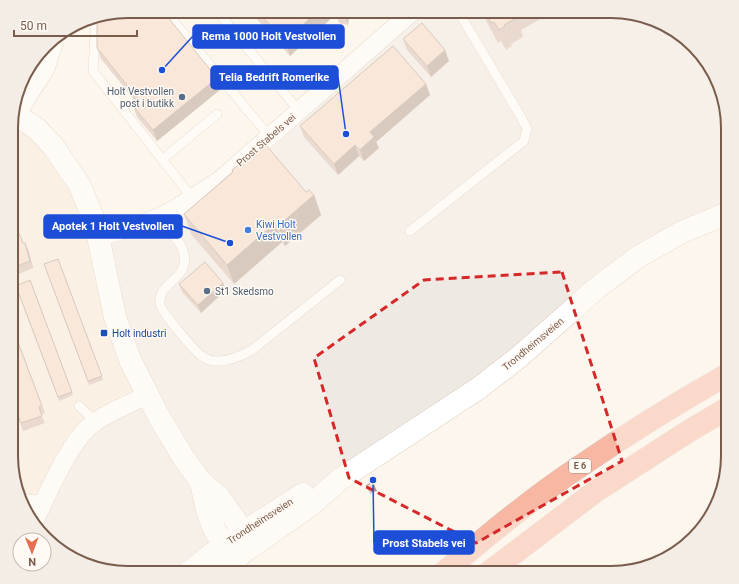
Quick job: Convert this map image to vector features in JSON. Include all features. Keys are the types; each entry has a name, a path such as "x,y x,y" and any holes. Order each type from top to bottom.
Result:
{"highway":[{"name":"E 6","path":"451,566 497,528 578,468 673,406 721,378"},
{"path":"497,566 596,491 721,412"}],"main road":[{"path":"22,100 44,67 48,52"},
{"path":"19,116 37,129 53,146 70,169 86,197 99,237 119,332 130,360 147,395 176,445 201,482 219,497 244,541"},
{"name":"Trondheimsveien","path":"224,566 244,541 304,493 339,480 458,404 519,357 598,287 638,257 682,232 721,216"},
{"path":"201,482 210,519 225,544"},
{"name":"Trondheimsveien","path":"197,566 225,544 244,541"}],"street":[{"name":"Prost Stabels vei","path":"99,237 157,218 193,199 220,180 405,18"},
{"path":"37,516 82,434 96,422 147,395"},
{"path":"28,504 42,505"}],"lane":[{"path":"171,18 269,136"},
{"path":"223,18 299,111"},
{"path":"410,231 524,141 527,129 518,110 462,18"},
{"path":"95,23 92,71 193,199"},
{"path":"163,160 217,114"},
{"path":"157,218 179,243 184,254 185,264 182,273 163,290 159,303 163,313 202,357 214,361 238,358 252,350 340,280"},
{"path":"79,406 96,422"}],"highlighted area":[{"path":"562,272 622,461 476,543 349,478 314,358 424,280"}],"shaded area":[{"path":"404,18 619,18 640,22 653,26 666,33 684,45 694,55 710,79 717,99 721,128 721,215 653,245 479,385 205,566 120,566 86,558 67,548 55,539 52,536 52,532 48,532 45,529 29,504 57,485 75,453 144,385 99,247 221,174"},
{"path":"47,53 30,113 76,163 144,385 57,485 27,499 18,464 19,113 29,79"}],"building":[{"path":"128,18 169,18 217,78 153,130 133,106 140,101 97,48 97,23"},
{"path":"264,18 310,18 285,41"},
{"path":"488,18 516,18 504,25 505,26 499,30 494,22 491,23"},
{"path":"422,23 445,50 427,66 403,39"},
{"path":"393,46 426,84 370,132 374,137 360,150 355,145 334,164 300,126"},
{"path":"265,144 306,192 309,190 314,195 278,226 275,223 227,265 184,214 233,172 232,170"},
{"path":"18,233 23,243 25,243 30,261 18,266"},
{"path":"58,259 102,376 88,381 44,264"},
{"path":"205,262 223,283 198,305 179,284"},
{"path":"30,280 72,392 58,397 18,291 18,285"},
{"path":"18,342 42,406 39,407 42,416 21,423 18,416"},
{"path":"372,482 375,487 369,491 366,486"}],"place":[{"name":"Rema 1000 Holt Vestvollen","path":"162,70"},
{"name":"Holt Vestvollen post i butikk","path":"182,97"},
{"name":"Telia Bedrift Romerike","path":"346,134"},
{"name":"Kiwi Holt Vestvollen","path":"248,230"},
{"name":"Apotek 1 Holt Vestvollen","path":"230,243"},
{"name":"St1 Skedsmo","path":"207,291"},
{"name":"Holt industri","path":"104,333"},
{"name":"Prost Stabels vei","path":"373,480"}]}
